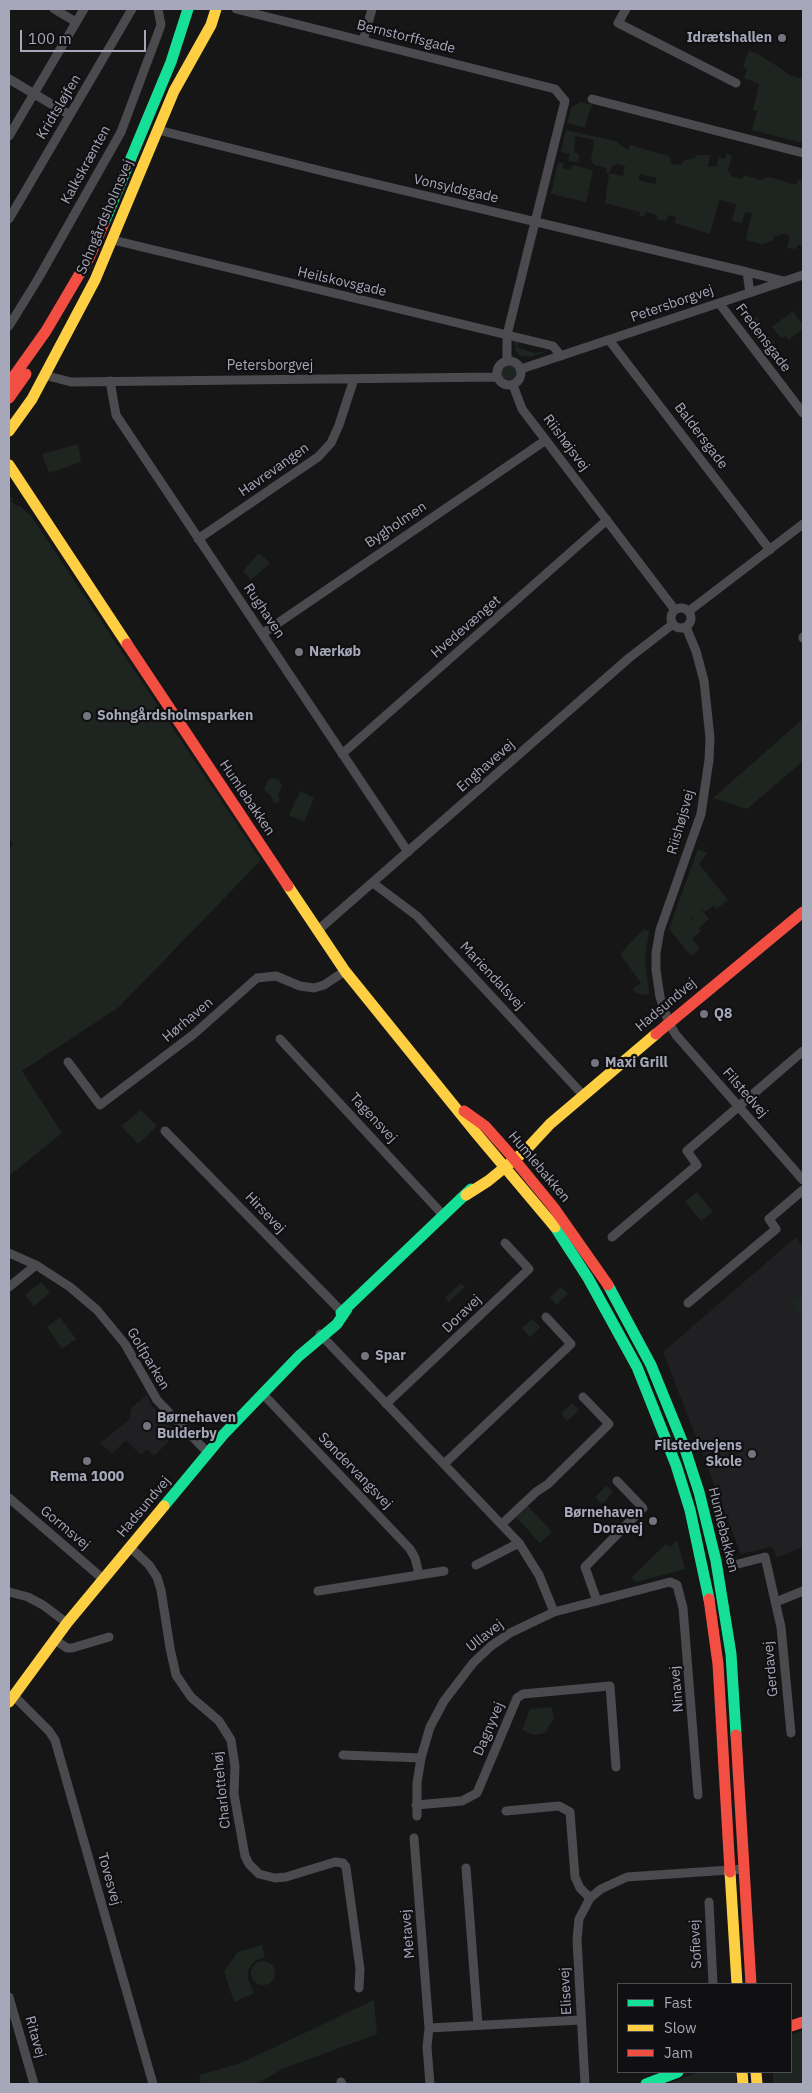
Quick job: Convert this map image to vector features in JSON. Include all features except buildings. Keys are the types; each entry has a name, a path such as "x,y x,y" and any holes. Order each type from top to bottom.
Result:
{"street":[{"path":"54,9 76,22"},
{"path":"9,136 84,9"},
{"name":"Kridtsløjfen","path":"9,219 132,9"},
{"name":"Kalkskrænten","path":"9,326 38,279 121,132 161,25 158,9"},
{"name":"Sohngårdsholmsvej","path":"9,383 46,331 82,273 101,233 171,62 188,9"},
{"path":"189,63 193,47 210,9"},
{"name":"Sohngårdsholmsvej","path":"9,431 32,398 95,280 174,91 211,25 216,9"},
{"name":"Bernstorffsgade","path":"236,9 555,89 565,100 534,221"},
{"path":"363,41 372,9"},
{"path":"626,9 618,23 736,83"},
{"path":"9,79 70,115"},
{"path":"592,99 803,153"},
{"name":"Vonsyldsgade","path":"158,130 330,173 785,281"},
{"path":"507,360 507,335 534,221"},
{"name":"Heilskovsgade","path":"113,240 553,346 561,356"},
{"path":"747,272 750,293"},
{"path":"9,398 40,352 82,273"},
{"name":"Petersborgvej","path":"521,369 803,275"},
{"name":"Fredensgade","path":"720,303 803,413"},
{"name":"Baldersgade","path":"609,340 770,550"},
{"path":"507,360 514,362 521,369 519,380 513,385 502,383 497,377 500,364 507,360"},
{"name":"Petersborgvej","path":"44,375 71,382 497,377"},
{"name":"Havrevangen","path":"198,538 318,457 331,443 354,379"},
{"name":"Rughaven","path":"110,381 116,415 408,852"},
{"name":"Riishøjsvej","path":"513,385 522,409 675,610"},
{"name":"Bygholmen","path":"262,634 546,440"},
{"name":"Humlebakken","path":"9,465 345,971 476,1133 507,1160 554,1208 607,1282 651,1365 684,1446 699,1492 714,1551 731,1654 751,1983"},
{"name":"Humlebakken","path":"9,478 32,502"},
{"name":"Hvedevænget","path":"342,754 608,520"},
{"path":"689,611 802,528"},
{"path":"682,608 689,611 692,619 686,627 678,628 673,624 672,615 675,610 682,608"},
{"name":"Enghavevej","path":"318,931 630,658 673,624"},
{"name":"Riishøjsvej","path":"669,1023 660,996 656,970 656,953 660,930 700,814 709,760 710,738 704,681 696,651 686,627"},
{"name":"Mariendalsvej","path":"373,883 417,916 583,1095"},
{"name":"Hadsundvej","path":"11,1699 67,1623 103,1579 262,1393 319,1337 337,1324 345,1312 466,1195 488,1181 507,1160 535,1141 550,1124 583,1095 803,912"},
{"name":"Hørhaven","path":"68,1062 100,1105 194,1034 257,978 276,976 300,986 314,988 324,985 345,971"},
{"name":"Filstedvej","path":"669,1023 676,1035 803,1180"},
{"name":"Tagensvej","path":"280,1039 444,1216"},
{"path":"612,1237 697,1165 687,1151 803,1051"},
{"name":"Hirsevej","path":"165,1130 345,1312"},
{"name":"Humlebakken","path":"507,1160 555,1227 616,1326 637,1367 676,1465 690,1510 703,1565 718,1664 737,1983"},
{"path":"688,1303 776,1229 769,1219 803,1190"},
{"name":"Doravej","path":"386,1404 529,1269 504,1243"},
{"name":"Golfparken","path":"9,1253 36,1265 70,1286 99,1312 125,1344 157,1400 208,1454"},
{"path":"9,1287 36,1265"},
{"path":"444,1464 571,1344 546,1317"},
{"path":"319,1337 519,1543 538,1576 554,1612"},
{"name":"Søndervangsvej","path":"262,1393 410,1548 419,1574"},
{"path":"502,1524 536,1492 548,1484 609,1424 584,1397"},
{"path":"597,1601 585,1567 643,1508 617,1481"},
{"name":"Gormsvej","path":"9,1498 103,1579"},
{"path":"476,1565 519,1543"},
{"name":"Charlottehøj","path":"130,1547 150,1565 157,1577 176,1676 191,1696 219,1721 230,1740 235,1766 234,1794 245,1856 249,1864 259,1874 275,1878 286,1877 335,1862 343,1863 346,1866 360,1968 359,1988"},
{"name":"Gerdavej","path":"738,1564 765,1557 781,1627 791,1733"},
{"path":"318,1591 444,1571"},
{"name":"Ullavej","path":"417,1816 416,1805 421,1758 430,1727 444,1701 473,1663 510,1633 554,1612 670,1582 674,1583"},
{"name":"Ninavej","path":"674,1583 679,1589 683,1608 698,1795"},
{"path":"776,1602 803,1591"},
{"path":"9,1592 28,1597 43,1605 67,1623"},
{"path":"55,1640 67,1648 72,1648 109,1637"},
{"name":"Dagnyvej","path":"416,1805 462,1801 477,1793 517,1698 523,1694 610,1686 616,1768"},
{"name":"Tovesvej","path":"11,1699 49,1731 55,1740 153,2084"},
{"path":"344,1756 421,1758"},
{"path":"506,1811 559,1806 570,1812 575,1876 580,1888 590,1898 601,1889 627,1877 744,1869"},
{"name":"Metavej","path":"414,1838 429,2028 427,2047 430,2084"},
{"path":"466,1868 478,2025"},
{"name":"Elisevej","path":"585,2084 576,1940 579,1919 590,1898"},
{"name":"Sofievej","path":"709,1902 713,1983"},
{"name":"Ritavej","path":"9,1997 34,2084"},
{"path":"429,2028 581,2020"},
{"path":"646,2084 675,2073"}],"shaded area":[{"path":"749,51 756,53 787,74 803,79 803,143 752,130 757,111 753,110 759,84 744,78 747,70 743,66"},
{"path":"580,102 593,105 590,109 585,128 567,123 571,108"},
{"path":"566,130 615,141 628,150 630,145 669,156 672,164 681,165 682,161 695,158 696,155 710,155 708,167 717,166 719,157 725,159 726,154 732,156 728,170 732,177 742,179 744,175 760,180 769,177 796,185 798,180 803,181 802,246 798,245 796,249 787,248 790,235 784,234 775,236 773,240 763,244 746,240 752,212 745,212 742,223 732,221 736,204 719,200 710,234 675,223 676,217 668,215 666,221 657,219 657,215 646,212 644,216 639,216 640,212 605,203 609,174 606,172 607,168 594,165 591,161 594,140 575,136 574,152 579,155 579,162 568,161 570,154 561,152","holes":["617,164 625,166 623,176 609,173 612,166","640,174 657,178 655,184 638,180"]},
{"path":"558,162 563,163 563,168 571,170 572,165 593,170 586,202 551,194"},
{"path":"793,311 803,325 803,328 789,340 786,336 781,338 772,327"},
{"path":"757,317 761,322 751,330 744,322"},
{"path":"769,336 775,343 771,345 778,354 772,358 761,342"},
{"path":"514,340 519,341 517,347 534,353 548,351 530,357 520,356 516,351"},
{"path":"509,364 515,366 517,372 515,378 509,380 503,378 501,372 503,366"},
{"path":"78,444 81,462 49,473 42,454"},
{"name":"Sohngårdsholmsparken","path":"9,495 13,499 11,501 16,506 18,505 31,516 261,860 119,1007 22,1071 62,1133 9,1176 9,848 13,845 9,837"},
{"path":"259,553 269,564 251,580 243,571"},
{"path":"803,719 803,761 747,809 713,798"},
{"path":"274,778 279,780 282,786 278,795 280,801 277,803 274,803 271,796 264,790 268,780"},
{"path":"300,791 314,798 304,822 289,815"},
{"path":"698,849 707,853 699,864 728,900 716,909 714,905 705,912 702,909 694,916 702,910 709,919 699,928 701,931 692,939 700,949 691,956 669,929"},
{"path":"644,929 649,931 645,958 649,994 642,995 636,993 633,989 641,983 620,954"},
{"path":"141,1110 157,1126 138,1144 121,1126"},
{"path":"697,1192 713,1212 701,1221 685,1202"},
{"name":"Filstedvejens Skole","path":"796,1237 803,1247 803,1547 777,1558 772,1547 741,1554 663,1352"},
{"path":"41,1282 50,1293 34,1306 25,1295"},
{"path":"461,1283 465,1287 449,1302 445,1298"},
{"path":"561,1287 568,1294 556,1305 550,1297"},
{"path":"803,1294 803,1323 791,1301"},
{"path":"60,1317 76,1339 62,1349 47,1327"},
{"path":"532,1319 540,1327 530,1337 522,1328"},
{"name":"Børnehaven Bulderby","path":"147,1395 152,1406 173,1428 168,1433 172,1438 154,1456 147,1449 141,1455 126,1440 112,1454 100,1443 129,1420 132,1407"},
{"path":"572,1403 579,1410 567,1421 561,1414"},
{"path":"606,1486 613,1492 602,1504 595,1497"},
{"path":"528,1506 552,1532 540,1543 516,1517"},
{"path":"677,1540 685,1569 636,1582 631,1578 666,1544 671,1547"},
{"path":"551,1707 554,1718 545,1733 534,1735 522,1730 530,1709"},
{"path":"262,1945 265,1957 255,1961 248,1970 248,1979 254,1993 234,2002 224,1971 238,1952"},
{"path":"258,1961 268,1961 275,1968 275,1978 268,1985 258,1985 251,1978 251,1968"},
{"path":"374,2000 377,2034 282,2069 257,2084 201,2084 199,2075 241,2063"},
{"path":"803,2030 803,2084 773,2084 773,2073 792,2073 792,2035"},
{"path":"696,2073 736,2073 736,2084 667,2084"}],"traffic: fast":[{"path":"104,223 171,62 188,9"},
{"path":"341,1313 471,1189"},
{"path":"555,1227 588,1278 637,1367 676,1465 690,1510 709,1599"},
{"path":"608,1285 651,1365 684,1446 699,1492 716,1561 731,1654 736,1735"},
{"path":"164,1506 223,1435 299,1356 337,1324 347,1309"},
{"path":"646,2084 675,2073"}],"traffic: slow":[{"path":"9,431 32,399 95,280 174,91 211,25 216,9"},
{"path":"9,465 127,644"},
{"path":"288,886 345,971 555,1227"},
{"path":"466,1195 488,1181 525,1151 550,1124 656,1034"},
{"path":"9,1702 67,1623 164,1506"},
{"path":"730,1872 737,1983"},
{"path":"742,2073 743,2084"},
{"path":"756,2073 757,2084"}],"traffic: jam":[{"path":"9,383 46,331 89,258 104,223"},
{"path":"9,398 26,374"},
{"path":"127,644 288,886"},
{"path":"656,1034 803,912"},
{"path":"464,1111 485,1126 509,1153 554,1208 608,1285"},
{"path":"709,1599 718,1664 730,1872"},
{"path":"736,1735 751,1983"},
{"path":"792,2026 803,2022"}],"place":[{"name":"Idrætshallen","path":"782,38"},
{"name":"Nærkøb","path":"299,652"},
{"name":"Sohngårdsholmsparken","path":"87,716"},
{"name":"Q8","path":"704,1014"},
{"name":"Maxi Grill","path":"595,1063"},
{"name":"Spar","path":"365,1356"},
{"name":"Børnehaven Bulderby","path":"147,1426"},
{"name":"Filstedvejens Skole","path":"752,1454"},
{"name":"Rema 1000","path":"87,1461"},
{"name":"Børnehaven Doravej","path":"653,1521"}]}
